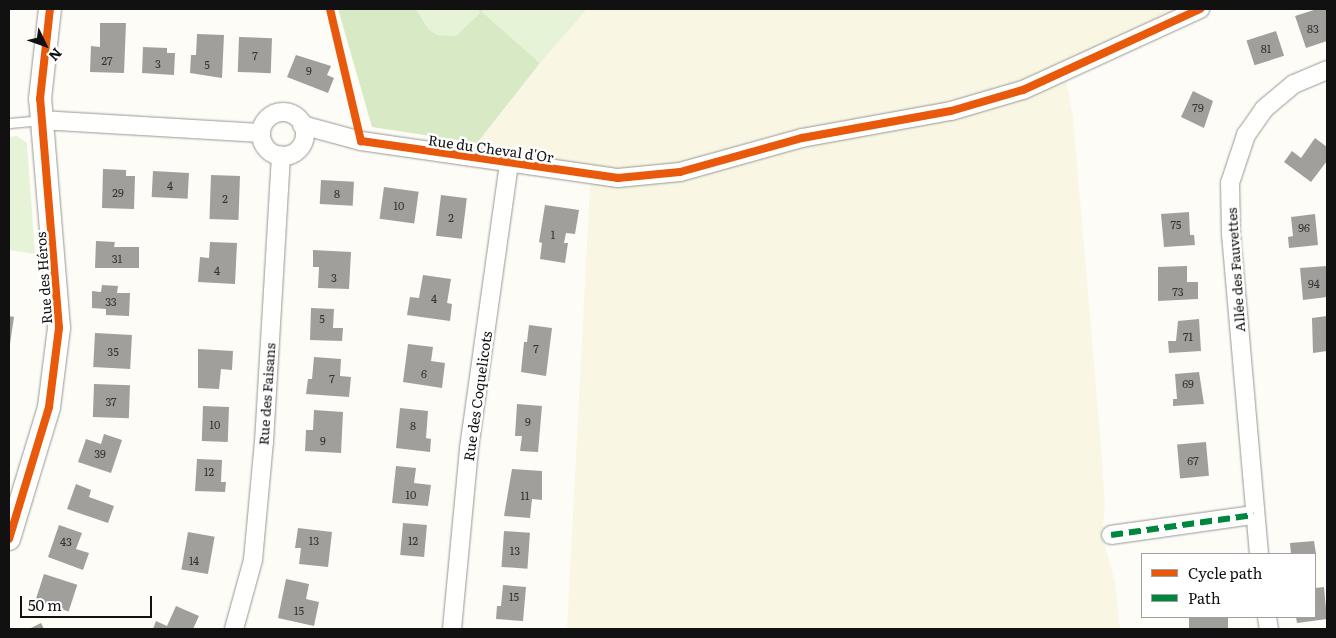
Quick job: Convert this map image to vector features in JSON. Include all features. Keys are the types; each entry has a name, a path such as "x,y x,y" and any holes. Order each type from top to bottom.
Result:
{"street":[{"name":"Rue des Héros","path":"9,539 49,407 59,328 40,99 50,9"},
{"name":"Rue du Cheval d'Or","path":"302,125 361,141 509,164 618,178 680,172 802,138 978,103 1023,90 1200,9"},
{"name":"Allée des Fauvettes","path":"1259,553 1231,234 1230,182 1246,135 1264,109 1294,84 1327,70"},
{"path":"279,113 294,115 302,125 305,136 296,152 281,156 267,150 261,133 266,120 279,113"},
{"path":"41,120 261,133"},
{"name":"Rue des Faisans","path":"234,629 253,560 264,442 281,156"},
{"name":"Rue des Coquelicots","path":"452,629 469,448 509,164"},
{"path":"1111,535 1254,514"}],"lane":[{"path":"9,123 41,120"}],"shaded area":[{"path":"587,9 1180,9 1063,64 1073,117 1101,446 1105,508 1102,534 1115,583 1120,629 567,629 591,167 469,143"}],"green space":[{"path":"338,9 416,9 429,30 438,35 456,36 481,12 476,9 485,9 482,12 540,63 477,143 372,127"},
{"path":"416,9 476,9 482,12 456,36 438,35 429,30"},
{"path":"485,9 587,9 540,63 482,12"},
{"path":"17,136 27,143 35,254 9,250 9,137"}],"building":[{"path":"1317,9 1327,9 1327,41 1306,48 1295,16"},
{"path":"100,23 126,23 124,73 90,72 91,46 100,47"},
{"path":"1276,31 1284,56 1255,65 1247,41"},
{"path":"197,34 224,35 222,78 190,73 191,55 196,55"},
{"path":"239,37 272,38 271,73 238,72"},
{"path":"143,47 167,48 167,53 175,53 174,75 142,73"},
{"path":"296,55 331,66 327,75 334,78 328,93 287,77"},
{"path":"1193,91 1213,101 1204,128 1181,117"},
{"path":"1315,138 1327,147 1327,161 1311,182 1284,162 1292,151 1301,158"},
{"path":"103,169 126,170 126,176 135,176 134,209 102,208"},
{"path":"153,171 189,173 188,199 152,197"},
{"path":"211,175 240,176 238,220 209,219"},
{"path":"321,180 354,182 353,206 320,204"},
{"path":"384,187 419,192 414,224 380,219"},
{"path":"441,195 467,198 462,239 436,236"},
{"path":"545,205 579,210 575,234 566,233 564,243 568,243 565,263 540,259 542,243 539,242"},
{"path":"1189,212 1190,235 1194,235 1195,245 1164,247 1161,214"},
{"path":"1315,214 1318,245 1289,248 1288,237 1293,236 1291,217"},
{"path":"96,241 115,242 114,247 139,247 139,268 95,268"},
{"path":"210,242 237,243 235,284 198,282 200,257 209,258"},
{"path":"313,250 351,252 349,289 318,288 319,267 313,267"},
{"path":"1187,266 1187,282 1198,282 1198,299 1158,301 1158,267"},
{"path":"1327,266 1327,297 1303,300 1300,268"},
{"path":"423,275 451,279 447,303 452,304 450,321 407,315 410,297 419,298"},
{"path":"102,285 118,286 117,293 130,293 129,316 106,315 106,309 92,308 92,291 101,292"},
{"path":"311,308 334,309 333,328 343,328 342,341 310,340"},
{"path":"9,316 14,317 10,344 9,344"},
{"path":"1327,316 1327,351 1313,353 1312,318"},
{"path":"1199,319 1201,351 1169,353 1168,341 1176,341 1178,321"},
{"path":"529,325 552,328 546,376 521,372 524,342 527,342"},
{"path":"95,333 132,335 130,369 93,367"},
{"path":"408,344 433,347 431,361 445,363 442,388 403,382"},
{"path":"198,349 233,351 232,370 221,369 219,389 198,388"},
{"path":"314,357 341,359 340,376 351,377 349,397 306,394 308,379 312,379"},
{"path":"1199,372 1204,404 1173,406 1173,399 1177,399 1175,374"},
{"path":"94,384 130,385 129,418 93,417"},
{"path":"517,404 542,406 538,452 520,451 522,436 515,436"},
{"path":"203,406 229,407 228,442 202,441"},
{"path":"400,408 428,411 426,438 431,439 430,452 396,448"},
{"path":"314,410 343,412 341,453 305,451 306,430 313,430"},
{"path":"104,434 122,440 111,473 78,462 86,439 101,444"},
{"path":"1206,442 1209,476 1180,478 1177,445"},
{"path":"197,459 222,460 221,482 226,482 225,492 195,491"},
{"path":"396,466 416,468 414,483 431,485 428,506 392,503"},
{"path":"512,469 542,471 542,500 532,499 530,518 504,516"},
{"path":"76,484 91,490 89,497 114,506 108,523 67,509"},
{"path":"403,523 427,525 424,557 400,555"},
{"path":"59,525 82,533 76,549 89,553 83,570 48,557"},
{"path":"298,528 332,532 328,567 299,564 301,548 295,548"},
{"path":"504,531 530,533 527,569 501,567"},
{"path":"188,532 215,537 208,574 181,569"},
{"path":"1314,541 1316,553 1291,553 1290,543"},
{"path":"44,574 77,585 69,611 35,601"},
{"path":"286,579 309,584 306,599 319,602 314,626 278,618"},
{"path":"503,585 526,587 523,621 496,619 497,606 501,606"},
{"path":"1324,587 1327,619 1297,623 1296,618 1316,618 1316,588"},
{"path":"176,606 199,616 193,629 153,629 156,621 167,626"},
{"path":"1189,618 1228,618 1228,629 1189,629"},
{"path":"41,623 44,629 29,629"}],"marked path":[{"path":"1111,535 1254,515"}],"cycle path":[{"path":"9,539 49,407 59,328 40,99 50,9"},
{"path":"330,9 361,141 618,178 680,172 802,138 951,111 1023,90 1200,9"}]}
